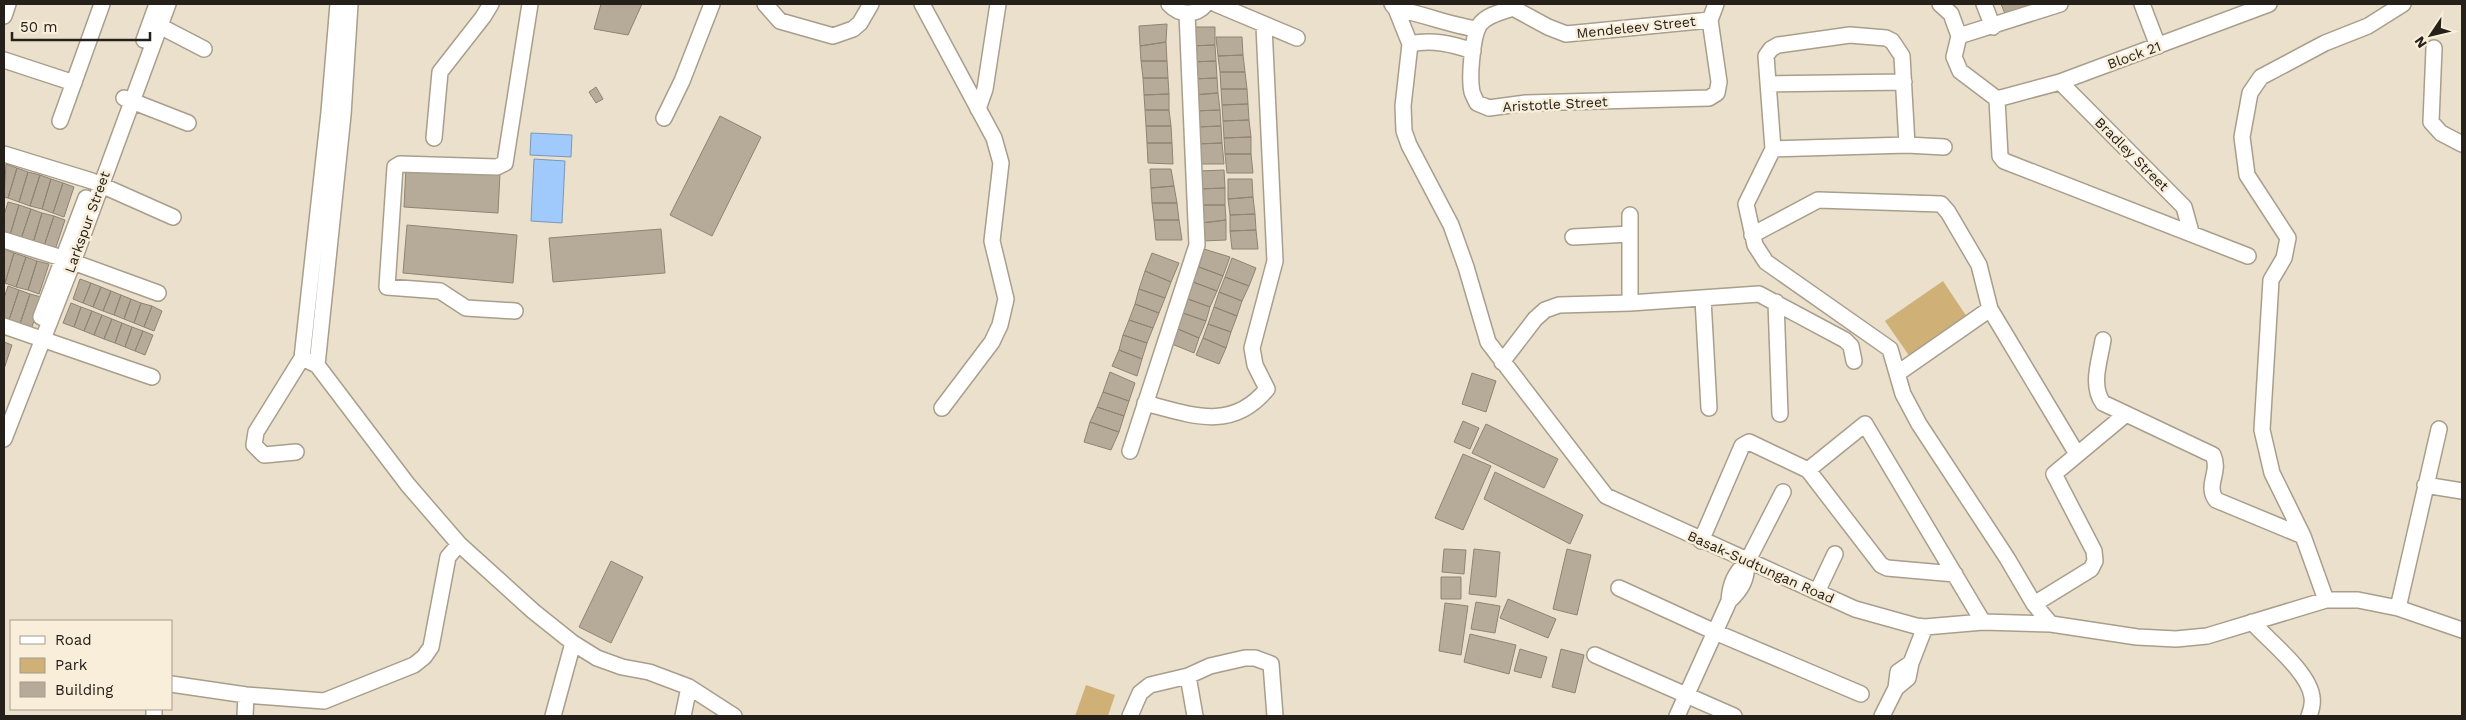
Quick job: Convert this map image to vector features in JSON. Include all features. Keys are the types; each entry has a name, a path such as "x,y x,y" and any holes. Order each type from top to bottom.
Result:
{"street":[{"path":"4,16 8,4"},
{"path":"60,121 102,4"},
{"name":"Larkspur Street","path":"4,440 6,415 39,336 128,99 155,23 157,4"},
{"name":"Larkspur Street","path":"155,23 168,4"},
{"path":"317,365 336,113 338,4"},
{"path":"296,452 264,455 254,445 256,432 302,358 350,4"},
{"path":"434,138 440,72 483,17 490,4"},
{"path":"515,312 466,308 440,291 387,287 395,167 400,164 497,167 506,163 530,4"},
{"path":"664,118 682,81 712,4"},
{"path":"765,4 780,21 833,36 853,29 860,23 871,4"},
{"path":"922,4 994,138 1001,163 992,241 1006,300 1000,325 992,342 942,408"},
{"path":"978,109 985,89 998,4"},
{"path":"1169,4 1179,12 1187,13 1199,10 1206,4"},
{"path":"1216,4 1264,26 1297,38"},
{"path":"1710,20 1716,4"},
{"path":"1940,4 1950,14 1959,36 1954,57 1960,70 1997,99 2000,156 2004,161 2191,232 2248,256"},
{"path":"1984,4 1993,27"},
{"path":"1959,36 1993,27 2060,4"},
{"path":"2142,4 2158,46"},
{"name":"Block 21","path":"1997,99 2060,82 2269,4"},
{"path":"2326,600 2303,536 2272,472 2262,430 2271,280 2284,258 2288,238 2247,175 2242,137 2250,93 2261,77 2325,44 2368,26 2403,4"},
{"path":"1394,6 1423,14 1454,26 1480,26"},
{"name":"Basak-Sudtungan Road","path":"1394,6 1410,44 1403,106 1404,131 1408,145 1451,225 1488,342 1606,496 1747,562 1855,609 1925,627 1983,622 2051,624 2138,636 2176,639 2207,636 2326,600 2358,600 2398,608 2462,630"},
{"name":"Mendeleev Street","path":"1480,26 1494,14 1513,8 1548,27 1566,34 1710,20"},
{"path":"1130,450 1197,245 1187,13"},
{"name":"Aristotle Street","path":"1480,26 1473,51 1472,92 1477,102 1490,108 1526,104 1709,98 1717,93 1719,82 1710,20"},
{"path":"155,23 204,49"},
{"path":"1145,402 1192,416 1216,418 1238,413 1258,400 1267,389 1255,365 1252,348 1276,261 1264,26"},
{"path":"1907,145 1902,56 1892,41 1886,38 1850,35 1778,45 1771,49 1766,56 1774,148 1746,204 1755,245 1766,262 1890,349 1898,373 1902,394 1919,424 2007,558 2034,604 2051,624"},
{"path":"1410,44 1425,40 1454,45 1473,51"},
{"path":"2434,48 2431,122 2441,133 2462,144"},
{"path":"4,60 74,83"},
{"path":"1768,84 1904,82"},
{"name":"Bradley Street","path":"2060,82 2184,207 2191,232"},
{"path":"128,99 188,124"},
{"path":"1774,148 1907,145 1944,147"},
{"path":"4,154 97,183 173,217"},
{"path":"1752,235 1818,200 1941,204 1948,212 1979,265 1990,310 2076,454"},
{"path":"1630,215 1630,303"},
{"path":"1573,238 1630,234"},
{"path":"4,240 68,260 158,293"},
{"path":"1502,362 1545,310 1558,305 1630,303 1759,294 1845,340 1852,346 1854,362"},
{"path":"1703,299 1709,408"},
{"path":"1776,302 1780,414"},
{"path":"1898,373 1990,310"},
{"path":"4,326 39,336 152,377"},
{"path":"2103,340 2096,381 2097,395 2103,403 2213,455 2217,463 2212,488 2216,500 2303,536"},
{"path":"302,358 317,365 408,485 459,544 533,611 597,658 622,667 649,672 688,687 734,716"},
{"path":"2034,604 2091,569 2095,561 2094,551 2054,474 2126,414"},
{"path":"1808,470 1865,424 1983,622"},
{"path":"2398,608 2439,429"},
{"path":"1701,540 1742,446 1746,443 1765,448 1808,470 1881,565 1887,568 1955,574"},
{"path":"2425,485 2462,491"},
{"path":"1678,716 1729,601 1739,592 1747,574 1747,562 1783,492"},
{"path":"172,684 246,695 324,701 414,665 424,657 431,647 448,557 459,544"},
{"path":"1816,592 1834,554"},
{"path":"1619,588 1715,632 1861,694"},
{"path":"2252,622 2302,675 2313,698 2309,716"},
{"path":"1896,688 1908,678 1911,663 1925,627"},
{"path":"553,716 573,642"},
{"path":"1595,655 1734,716"},
{"path":"1130,716 1140,693 1150,685 1188,676 1210,666 1245,658 1255,658 1271,664 1276,716"},
{"path":"1882,716 1896,688 1898,672 1911,663"},
{"path":"1188,676 1195,716"},
{"path":"683,716 688,687"},
{"path":"245,716 246,695"}],"green space":[{"path":"1943,281 1967,317 1910,357 1885,321"},
{"path":"1086,685 1115,695 1108,716 1075,716"}],"water":[{"path":"531,133 572,135 571,157 530,155"},
{"path":"534,159 565,161 562,223 531,221"}],"building":[{"path":"601,4 642,4 628,35 594,29"},
{"path":"2001,4 2025,4 2027,8 2006,16"},
{"path":"1167,24 1166,42 1140,46 1139,26"},
{"path":"1189,27 1215,27 1215,45 1190,46"},
{"path":"1216,37 1242,37 1243,55 1218,56"},
{"path":"1166,42 1167,61 1141,61 1140,46"},
{"path":"1215,45 1216,61 1191,62 1190,46"},
{"path":"1243,55 1245,72 1220,72 1218,56"},
{"path":"1141,61 1167,61 1168,78 1143,78"},
{"path":"1216,61 1217,78 1192,79 1191,62"},
{"path":"1220,72 1245,72 1247,89 1221,89"},
{"path":"1143,78 1168,78 1169,94 1144,95"},
{"path":"1217,78 1218,93 1193,95 1192,79"},
{"path":"596,87 603,99 596,103 589,92"},
{"path":"1221,89 1247,89 1248,104 1222,105"},
{"path":"1218,93 1220,110 1194,111 1193,95"},
{"path":"1169,94 1169,110 1145,110 1144,95"},
{"path":"1248,104 1249,120 1223,121 1222,105"},
{"path":"1145,110 1169,110 1171,126 1146,126"},
{"path":"1220,110 1221,126 1196,127 1194,111"},
{"path":"720,116 761,137 712,236 670,215"},
{"path":"1249,120 1251,137 1224,138 1223,121"},
{"path":"1146,126 1171,126 1172,143 1147,143"},
{"path":"1221,126 1222,143 1197,144 1196,127"},
{"path":"1251,137 1251,154 1225,154 1224,138"},
{"path":"1147,143 1172,143 1173,164 1148,163"},
{"path":"1222,143 1224,164 1199,164 1197,144"},
{"path":"1225,154 1251,154 1253,173 1227,173"},
{"path":"6,164 17,168 8,198 4,197"},
{"path":"406,167 500,173 498,213 404,207"},
{"path":"17,168 28,172 19,202 8,198"},
{"path":"1150,169 1171,169 1174,186 1151,188"},
{"path":"1224,170 1225,188 1199,189 1199,171"},
{"path":"28,172 40,175 30,206 19,202"},
{"path":"40,175 51,179 42,209 30,206"},
{"path":"51,179 63,183 53,213 42,209"},
{"path":"1228,179 1252,179 1253,197 1228,199"},
{"path":"63,183 74,187 64,217 53,213"},
{"path":"1174,186 1177,203 1152,203 1151,188"},
{"path":"1225,188 1225,205 1200,205 1199,189"},
{"path":"1253,197 1255,214 1230,215 1228,199"},
{"path":"8,202 19,205 10,235 4,233 4,215"},
{"path":"1152,203 1177,203 1179,220 1154,220"},
{"path":"19,205 31,209 21,239 10,235"},
{"path":"1200,205 1225,205 1226,220 1202,223"},
{"path":"31,209 42,213 33,243 21,239"},
{"path":"42,213 54,216 44,246 33,243"},
{"path":"1255,214 1256,230 1230,231 1230,215"},
{"path":"54,216 65,220 55,250 44,246"},
{"path":"1154,220 1179,220 1182,240 1156,240"},
{"path":"1226,220 1226,240 1203,241 1202,223"},
{"path":"407,225 517,235 513,283 403,273"},
{"path":"661,229 665,273 553,282 549,238"},
{"path":"1256,230 1258,249 1232,249 1230,231"},
{"path":"4,249 14,253 5,283 4,283"},
{"path":"1204,249 1230,257 1223,276 1199,267"},
{"path":"14,253 26,257 16,287 5,283"},
{"path":"1152,253 1179,263 1171,282 1145,271"},
{"path":"26,257 37,261 28,290 16,287"},
{"path":"1232,258 1256,268 1249,286 1225,277"},
{"path":"37,261 49,264 39,294 28,290"},
{"path":"1199,267 1223,276 1217,291 1193,282"},
{"path":"1145,271 1171,282 1165,298 1139,289"},
{"path":"1225,277 1249,286 1242,301 1219,292"},
{"path":"80,279 91,283 83,303 73,299"},
{"path":"1193,282 1217,291 1210,307 1188,299"},
{"path":"91,283 101,287 93,307 83,303"},
{"path":"8,286 19,290 9,320 4,318 4,298"},
{"path":"101,287 111,291 103,311 93,307"},
{"path":"1139,289 1165,298 1159,313 1135,304"},
{"path":"19,290 30,294 20,324 9,320"},
{"path":"111,291 121,295 114,315 103,311"},
{"path":"1219,292 1242,301 1237,316 1214,307"},
{"path":"30,294 41,297 32,327 20,324"},
{"path":"121,295 131,299 124,319 114,315"},
{"path":"131,299 141,303 134,323 124,319"},
{"path":"1188,299 1210,307 1206,321 1183,313"},
{"path":"71,303 81,307 74,327 63,323"},
{"path":"141,303 152,306 144,327 134,323"},
{"path":"1135,304 1159,313 1153,328 1129,320"},
{"path":"152,306 162,311 154,331 144,327"},
{"path":"81,307 92,311 84,331 74,327"},
{"path":"1214,307 1237,316 1231,332 1208,324"},
{"path":"92,311 102,315 94,335 84,331"},
{"path":"1183,313 1206,321 1199,338 1178,329"},
{"path":"102,315 112,319 104,339 94,335"},
{"path":"112,319 122,323 115,343 104,339"},
{"path":"1129,320 1153,328 1147,343 1123,335"},
{"path":"122,323 132,327 125,347 115,343"},
{"path":"1208,324 1231,332 1226,348 1203,338"},
{"path":"132,327 143,331 135,351 125,347"},
{"path":"1178,329 1199,338 1194,353 1172,344"},
{"path":"143,331 153,335 145,355 135,351"},
{"path":"1123,335 1147,343 1142,359 1119,350"},
{"path":"1203,338 1226,348 1219,364 1196,355"},
{"path":"4,342 12,345 4,369"},
{"path":"1119,350 1142,359 1137,376 1112,366"},
{"path":"1110,372 1135,383 1129,401 1103,392"},
{"path":"1472,373 1496,381 1486,412 1462,404"},
{"path":"1103,392 1129,401 1124,416 1097,407"},
{"path":"1097,407 1124,416 1119,432 1090,422"},
{"path":"1463,421 1479,428 1470,449 1454,442"},
{"path":"1090,422 1119,432 1111,450 1084,442"},
{"path":"1486,424 1558,459 1544,488 1472,453"},
{"path":"1463,454 1491,466 1463,530 1435,518"},
{"path":"1495,472 1583,515 1570,544 1484,499"},
{"path":"1444,549 1466,550 1464,574 1442,572"},
{"path":"1474,549 1500,552 1496,597 1469,594"},
{"path":"1567,549 1591,555 1577,615 1553,609"},
{"path":"611,561 643,577 611,643 579,627"},
{"path":"1441,577 1461,577 1461,599 1441,599"},
{"path":"1508,599 1556,619 1548,638 1500,618"},
{"path":"1476,602 1500,606 1495,633 1471,629"},
{"path":"1445,603 1468,606 1461,655 1439,651"},
{"path":"1470,634 1516,645 1509,674 1464,662"},
{"path":"1520,649 1547,657 1541,678 1514,671"},
{"path":"1561,649 1584,655 1575,693 1552,687"}]}
